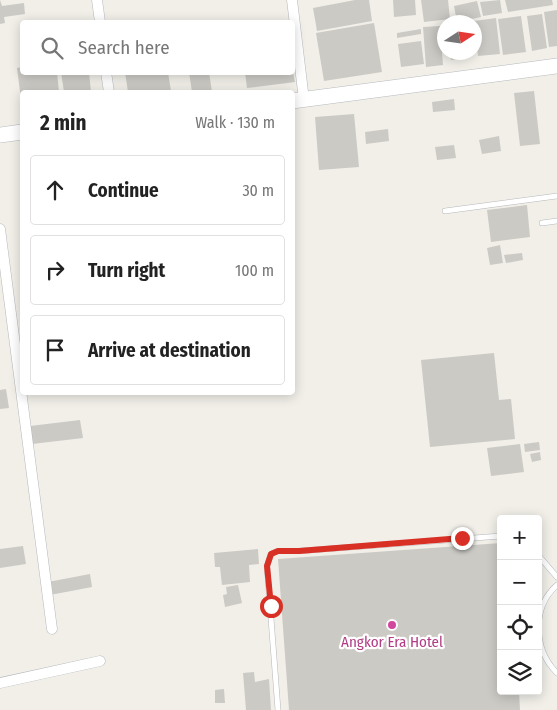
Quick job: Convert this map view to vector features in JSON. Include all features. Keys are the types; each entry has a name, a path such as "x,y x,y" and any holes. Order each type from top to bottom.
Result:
{"street":[{"path":"98,0 100,20"},
{"path":"292,0 293,20"},
{"path":"295,50 298,101 557,66"},
{"path":"106,75 108,90"},
{"path":"0,135 20,132"},
{"path":"0,229 20,383"},
{"path":"22,395 52,629"},
{"path":"0,683 100,661"}],"lane":[{"path":"445,211 557,196"},
{"path":"542,223 557,220"},
{"path":"278,710 267,566 271,554 278,551 497,536"},
{"path":"542,560 557,577"},
{"path":"557,585 549,592 540,611 539,631 543,655 557,673"}],"building":[{"path":"0,0 2,6 24,3 25,14 4,17 5,23 0,24"},
{"path":"355,0 369,0 372,21 317,31 313,8"},
{"path":"393,0 415,0 416,15 394,17"},
{"path":"421,0 448,0 450,15 437,15 437,20 424,22"},
{"path":"500,0 502,13 483,16 480,2"},
{"path":"505,0 552,0 553,5 508,12"},
{"path":"477,1 480,15 456,15 454,6"},
{"path":"557,10 557,46 549,47 544,12"},
{"path":"542,14 547,48 532,51 527,16"},
{"path":"521,16 526,52 503,55 498,19"},
{"path":"496,18 500,54 482,56 482,20"},
{"path":"374,23 382,72 324,81 316,33"},
{"path":"437,26 437,60 443,60 443,65 426,67 423,27"},
{"path":"421,29 421,34 397,38 397,33"},
{"path":"421,41 424,64 401,67 398,44"},
{"path":"20,67 20,75 57,75 59,90 20,90 20,92 17,68"},
{"path":"61,75 89,75 91,90 64,90"},
{"path":"125,75 168,75 171,90 128,90"},
{"path":"189,75 209,75 212,90 192,90"},
{"path":"245,75 294,75 295,82 247,88"},
{"path":"534,91 540,144 520,146 514,93"},
{"path":"454,99 455,110 433,112 432,102"},
{"path":"354,114 359,167 319,170 315,117"},
{"path":"388,129 389,141 366,144 365,132"},
{"path":"499,136 501,151 482,154 479,140"},
{"path":"454,145 456,158 437,160 435,147"},
{"path":"527,205 530,237 491,242 487,210"},
{"path":"500,245 503,263 490,265 487,248"},
{"path":"522,253 523,260 506,263 504,255"},
{"path":"494,353 499,400 511,399 515,439 430,447 421,360"},
{"path":"6,389 9,408 0,409 0,390"},
{"path":"80,420 83,438 32,444 30,426"},
{"path":"539,442 540,450 525,452 524,444"},
{"path":"520,444 524,472 491,476 487,448"},
{"path":"540,452 541,460 532,462 530,454"},
{"name":"Angkor Era Hotel","path":"497,543 497,695 519,695 520,710 289,710 278,559"},
{"path":"23,546 26,564 0,568 0,549"},
{"path":"258,549 259,564 249,565 250,582 222,585 220,567 215,567 214,553"},
{"path":"90,574 92,587 50,595 48,582"},
{"path":"238,585 242,603 225,607 223,595 227,594 226,587"},
{"path":"254,672 255,682 269,679 271,710 246,710 243,673"},
{"path":"224,689 225,703 215,703 215,690"}],"place":[{"name":"Angkor Era Hotel","path":"392,625"}],"route":[{"path":"271,606 267,566 271,554 278,551 462,538"}]}
